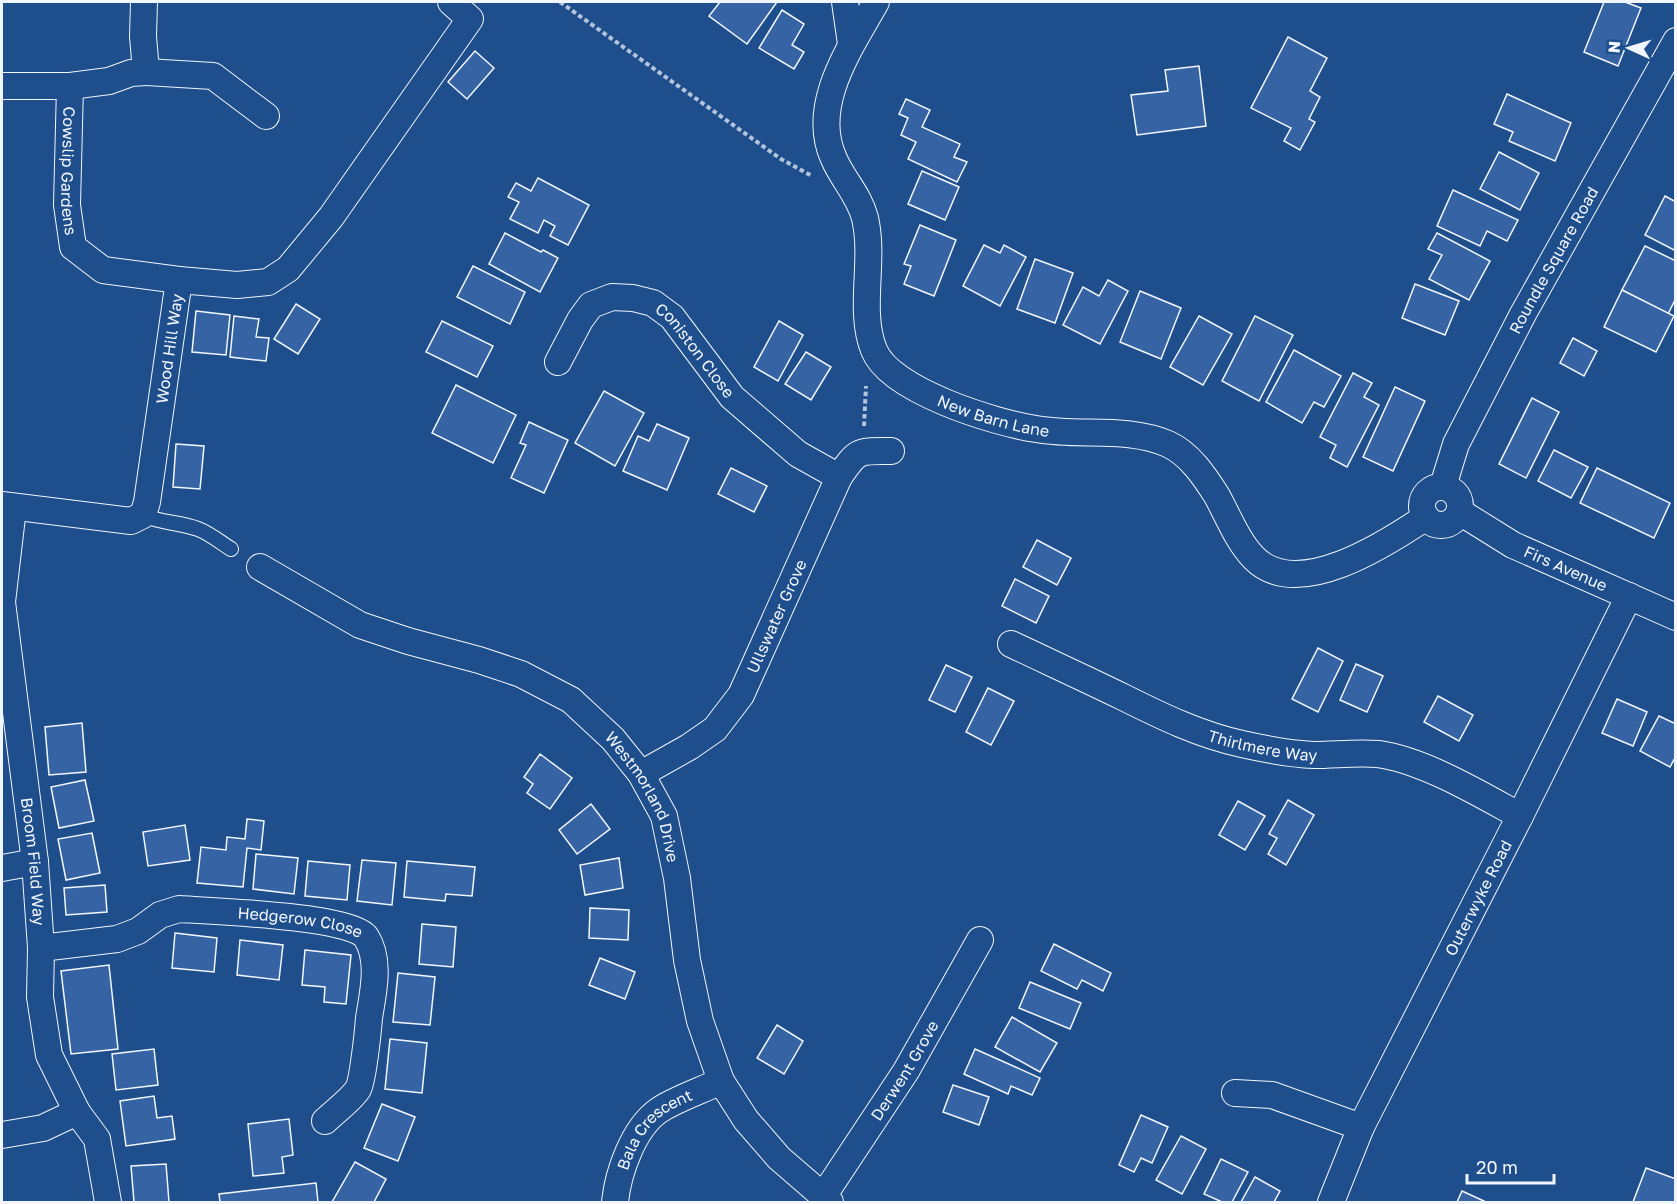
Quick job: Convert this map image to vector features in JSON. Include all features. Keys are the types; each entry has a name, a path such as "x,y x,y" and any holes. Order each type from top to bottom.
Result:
{"street":[{"path":"144,2 143,36 146,72"},
{"name":"Wood Hill Way","path":"143,514 147,502 179,280 237,285 268,282 288,269 331,217 470,19 451,2"},
{"path":"845,2 851,44"},
{"name":"New Barn Lane","path":"876,2 851,44 832,89 826,110 833,158 853,188 864,213 870,246 868,333 875,353 890,372 925,393 972,412 1037,430 1132,435 1151,438 1171,445 1185,455 1201,472 1254,558 1272,571 1293,575 1338,566 1377,547 1426,517"},
{"name":"Roundle Square Road","path":"1443,486 1456,444 1507,344 1676,41"},
{"path":"70,86 109,81 131,73 213,76 266,116"},
{"name":"Cowslip Gardens","path":"2,86 70,86 67,205 73,248 103,270 179,280"},
{"name":"Coniston Close","path":"558,362 580,320 591,305 612,297 633,298 653,303 672,317 732,397 798,454 839,477"},
{"path":"864,451 891,451"},
{"name":"Ullswater Grove","path":"641,774 689,747 715,729 741,695 839,477 850,460 864,451"},
{"path":"1443,486 1455,491 1459,497 1460,512 1454,520 1442,525 1430,522 1422,505 1426,493 1443,486"},
{"path":"7,507 131,521 143,514"},
{"name":"Broom Field Way","path":"7,507 2,602 34,862 41,948 40,997 49,1055 77,1112 97,1139 108,1203"},
{"name":"Firs Avenue","path":"1460,512 1513,545 1676,617"},
{"name":"Westmorland Drive","path":"260,567 360,625 510,670 571,700 613,739 641,774 664,816 677,878 687,960 700,1021 721,1081 746,1120 779,1158 826,1200"},
{"name":"Outerwyke Road","path":"1331,1203 1361,1127 1520,816 1629,596"},
{"name":"Thirlmere Way","path":"1011,644 1167,718 1206,734 1241,744 1313,755 1380,754 1402,760 1467,787 1520,816"},
{"path":"2,867 34,862"},
{"name":"Hedgerow Close","path":"41,948 117,939 138,931 160,915 179,909 322,921 354,928 366,936 374,956 374,984 364,1054 358,1089 325,1121"},
{"name":"Derwent Grove","path":"826,1200 906,1071 980,940"},
{"name":"Bala Crescent","path":"615,1203 616,1193 634,1138 646,1123 658,1111 721,1081"},
{"path":"1235,1094 1272,1095 1361,1127"},
{"path":"2,1135 43,1128 77,1112"}],"lane":[{"path":"143,514 157,521 170,521 200,530 231,549"}],"path":[{"path":"560,2 781,159 820,181"},
{"path":"864,451 866,382 879,358"}],"building":[{"path":"720,2 777,2 747,44 709,16"},
{"path":"1604,2 1625,2 1641,8 1618,66 1584,52"},
{"path":"782,10 804,24 792,45 804,52 794,69 759,48"},
{"path":"1288,37 1327,58 1310,91 1320,97 1309,119 1315,122 1300,150 1284,141 1291,128 1251,108"},
{"path":"475,51 494,68 467,99 448,82"},
{"path":"1199,66 1206,126 1137,135 1131,95 1168,91 1165,70"},
{"path":"1507,94 1571,123 1555,161 1509,141 1513,132 1494,124"},
{"path":"906,99 930,110 922,127 960,144 954,157 967,162 957,182 908,159 916,142 901,135 908,118 899,114"},
{"path":"1499,152 1539,173 1520,210 1480,189"},
{"path":"922,171 959,187 945,220 908,204"},
{"path":"538,178 589,205 568,245 550,236 555,226 544,220 538,233 510,219 519,202 508,197 516,183 531,191"},
{"path":"1453,190 1518,220 1507,241 1487,231 1480,246 1437,226"},
{"path":"1665,196 1676,202 1676,251 1645,235"},
{"path":"920,225 956,240 934,296 904,284 911,266 904,264"},
{"path":"505,233 541,252 543,250 558,258 540,292 489,264"},
{"path":"1437,233 1490,261 1469,300 1429,279 1442,255 1428,249"},
{"path":"984,245 1000,253 1004,245 1026,257 1000,306 963,286"},
{"path":"1645,246 1676,261 1676,298 1668,314 1622,290"},
{"path":"1035,259 1073,273 1055,323 1017,309"},
{"path":"473,266 525,292 510,324 457,297"},
{"path":"1108,280 1128,291 1100,344 1063,325 1083,287 1099,296"},
{"path":"1415,284 1459,301 1445,335 1402,318"},
{"path":"1622,290 1674,316 1656,352 1604,327"},
{"path":"1140,291 1181,308 1161,359 1120,342"},
{"path":"296,304 320,319 298,354 274,339"},
{"path":"196,311 230,315 226,355 192,352"},
{"path":"234,316 259,319 256,337 269,338 266,361 230,357"},
{"path":"1199,316 1232,334 1203,385 1170,367"},
{"path":"1255,316 1293,335 1259,401 1222,381"},
{"path":"442,321 493,346 477,377 426,352"},
{"path":"779,321 803,335 778,381 754,367"},
{"path":"1573,338 1597,351 1584,376 1560,363"},
{"path":"1294,350 1341,376 1324,407 1314,402 1302,423 1266,402"},
{"path":"806,352 831,367 811,400 785,384"},
{"path":"1353,373 1372,383 1364,397 1379,405 1347,467 1330,458 1336,445 1320,437"},
{"path":"456,385 516,415 493,463 432,433"},
{"path":"1395,387 1425,401 1393,471 1363,457"},
{"path":"604,391 644,413 615,466 575,443"},
{"path":"1532,398 1559,412 1526,478 1499,464"},
{"path":"529,422 568,440 544,493 511,478 526,445 520,443"},
{"path":"657,424 689,438 667,490 623,471 638,436 649,441"},
{"path":"176,444 204,446 200,489 173,487"},
{"path":"1554,450 1588,467 1571,498 1538,481"},
{"path":"731,468 767,486 754,512 718,494"},
{"path":"1597,468 1670,503 1654,538 1580,503"},
{"path":"1037,540 1071,558 1057,585 1023,567"},
{"path":"1015,579 1049,596 1036,623 1002,606"},
{"path":"1318,648 1343,661 1318,712 1292,699"},
{"path":"1356,664 1383,676 1367,712 1340,700"},
{"path":"946,665 972,677 955,712 929,700"},
{"path":"988,688 1014,701 991,745 966,732"},
{"path":"1438,696 1473,715 1459,741 1424,722"},
{"path":"1617,699 1647,712 1633,746 1602,733"},
{"path":"1659,716 1676,724 1676,756 1670,767 1640,751"},
{"path":"82,723 86,772 49,775 45,727"},
{"path":"540,754 572,778 550,809 527,793 533,784 524,777"},
{"path":"85,780 94,821 59,828 51,787"},
{"path":"1288,800 1314,815 1286,865 1268,854 1277,838 1269,834"},
{"path":"1238,801 1265,816 1245,850 1219,835"},
{"path":"591,804 610,829 577,854 559,830"},
{"path":"247,819 264,821 261,850 247,848 243,887 197,883 201,847 226,850 227,837 245,839"},
{"path":"185,825 190,860 148,866 143,832"},
{"path":"92,833 100,873 66,880 58,839"},
{"path":"256,854 298,858 294,894 253,889"},
{"path":"619,858 623,888 585,895 580,865"},
{"path":"362,860 396,863 392,905 357,901"},
{"path":"308,861 350,865 347,900 305,896"},
{"path":"407,861 475,867 472,896 446,894 445,901 404,897"},
{"path":"105,885 107,912 66,915 64,888"},
{"path":"590,908 629,910 628,940 589,938"},
{"path":"422,924 456,927 453,967 419,964"},
{"path":"175,933 217,938 214,972 172,968"},
{"path":"240,940 283,945 279,980 237,975"},
{"path":"1054,944 1111,973 1103,991 1082,980 1077,989 1041,971"},
{"path":"305,950 351,955 346,1004 324,1002 325,987 302,985"},
{"path":"600,958 635,972 625,999 589,985"},
{"path":"109,965 118,1049 71,1054 61,971"},
{"path":"398,973 435,977 430,1025 393,1022"},
{"path":"1030,982 1081,1003 1070,1029 1019,1008"},
{"path":"1012,1017 1057,1043 1040,1072 995,1047"},
{"path":"777,1025 803,1041 784,1074 757,1058"},
{"path":"390,1039 427,1043 422,1093 385,1089"},
{"path":"154,1049 158,1085 116,1090 112,1054"},
{"path":"975,1049 1040,1078 1032,1095 1011,1086 1008,1094 964,1074"},
{"path":"953,1085 989,1097 979,1125 943,1112"},
{"path":"154,1096 157,1118 172,1116 175,1139 126,1146 120,1101"},
{"path":"382,1104 415,1117 398,1161 364,1148"},
{"path":"1141,1115 1168,1127 1152,1163 1141,1158 1134,1172 1119,1165"},
{"path":"289,1119 293,1155 282,1157 284,1173 253,1176 248,1124"},
{"path":"1181,1136 1206,1149 1182,1194 1156,1180"},
{"path":"1221,1159 1248,1172 1232,1202 1222,1202 1204,1194"},
{"path":"355,1162 386,1179 374,1202 332,1202"},
{"path":"166,1164 169,1202 134,1202 131,1166"},
{"path":"1646,1168 1676,1179 1676,1202 1633,1202"},
{"path":"1255,1177 1280,1191 1274,1202 1241,1202"},
{"path":"316,1183 318,1202 220,1202 219,1194"},
{"path":"1462,1191 1486,1202 1457,1202"}]}
